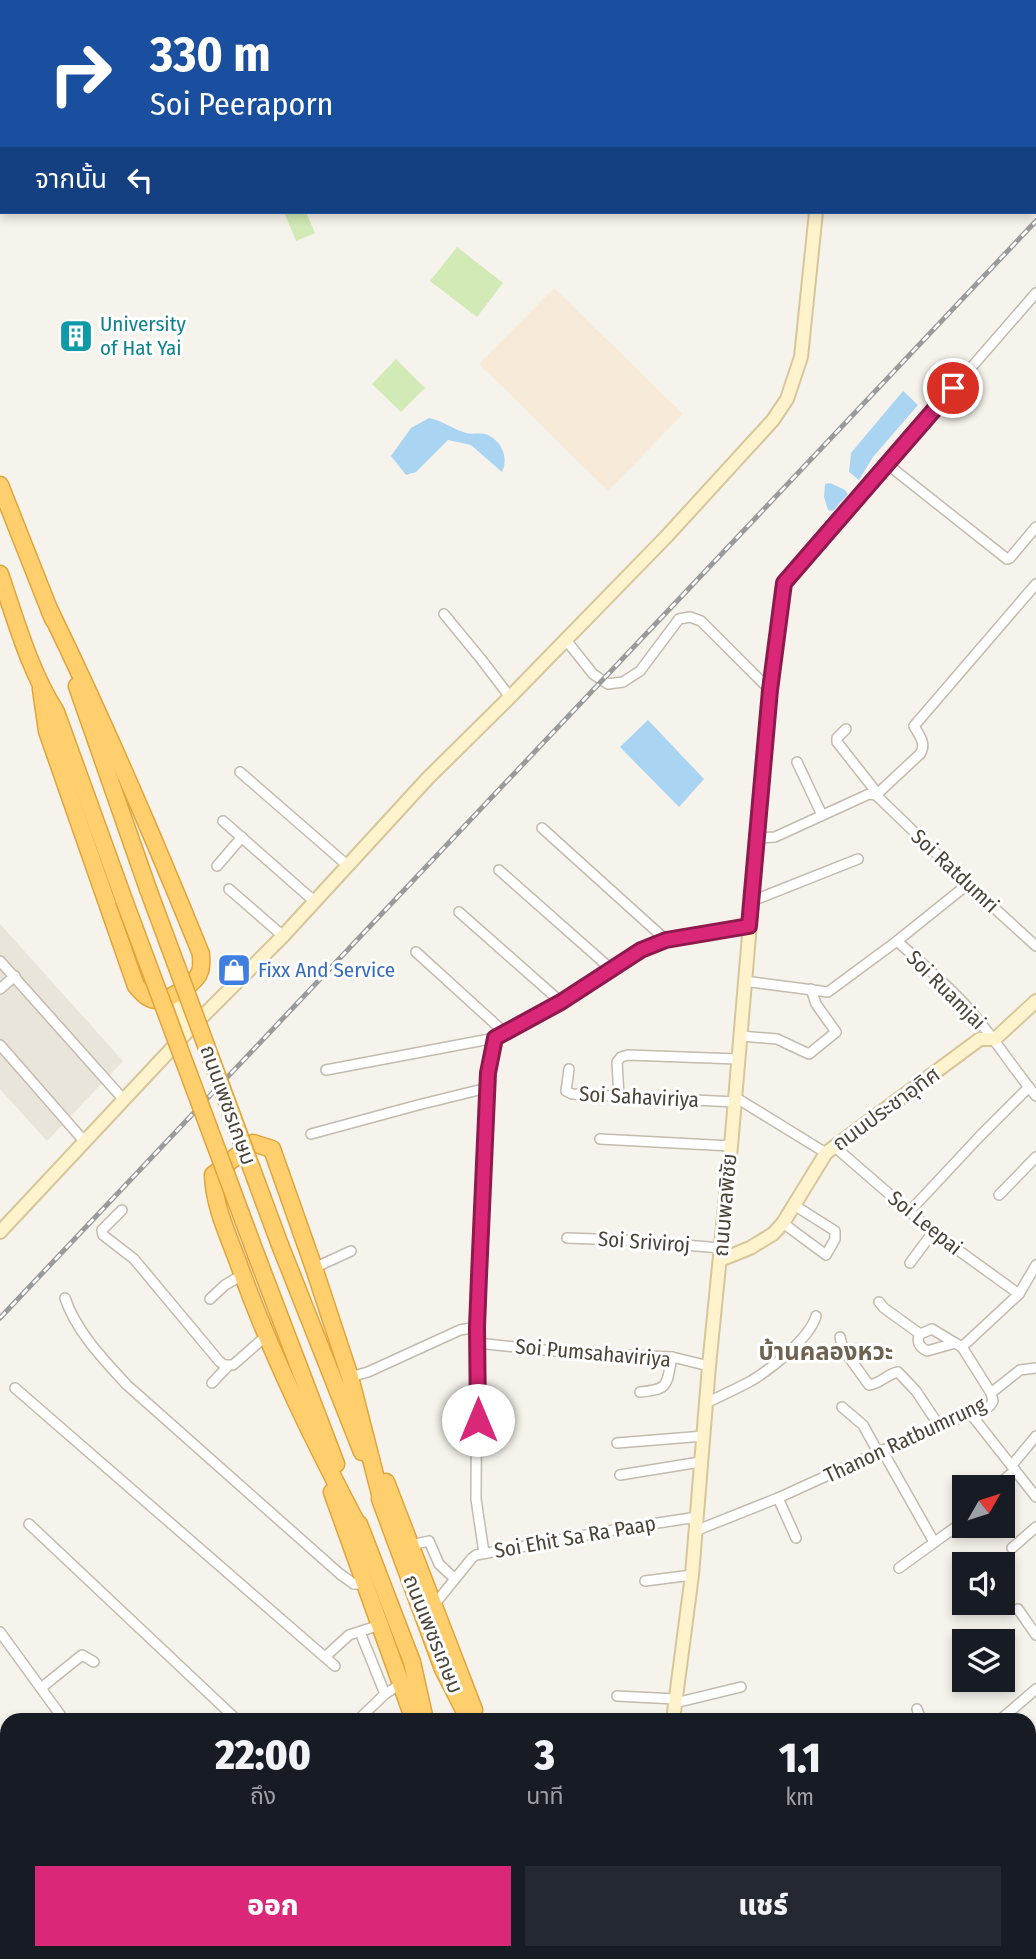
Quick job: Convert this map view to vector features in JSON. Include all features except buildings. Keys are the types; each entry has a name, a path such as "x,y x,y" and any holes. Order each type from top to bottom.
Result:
{"highway":[{"name":"ถนนเพชรเกษม","path":"0,485 50,611 148,889 280,1245 383,1506 443,1669 465,1713"},
{"name":"ถนนเพชรเกษม","path":"0,574 26,654 41,689 56,712 257,1257 412,1662 423,1713"},
{"path":"41,689 47,731 136,986 145,996 158,1000 176,994 194,981 201,971 201,954 103,719 50,611"},
{"path":"361,1531 312,1437 267,1335 213,1194 213,1175 253,1143 272,1149 350,1377 383,1506"},
{"path":"364,1424 474,1713"},
{"path":"312,1437 411,1713"},
{"path":"412,1662 431,1713"},
{"path":"443,1669 459,1713"}],"street":[{"path":"0,1232 189,1030 283,936 428,778 666,537 773,420 787,398 800,358 816,214"},
{"path":"770,690 784,583 1036,293"},
{"path":"887,464 1007,559 1036,527"},
{"path":"758,838 775,836 869,794 876,795 923,749 923,742 914,726 1036,584"},
{"path":"444,614 510,697"},
{"path":"566,640 593,674 608,684 623,682 640,671 679,619 690,617 701,621 770,690"},
{"name":"ถนนพลพิชัย","path":"674,1713 692,1576 770,690"},
{"name":"Soi Ratdumri","path":"846,729 837,738 837,742 876,795 1036,946"},
{"path":"797,762 822,816"},
{"path":"240,772 347,865"},
{"path":"223,821 314,901"},
{"path":"542,828 564,843 666,940"},
{"path":"217,866 242,837"},
{"path":"752,901 859,859"},
{"path":"499,870 611,969"},
{"path":"744,981 828,992 968,884"},
{"path":"229,889 283,936"},
{"path":"459,912 561,1002"},
{"path":"326,1070 495,1038 561,1002 641,950 666,940 749,926"},
{"name":"Soi Ruamjai","path":"897,941 967,1006 995,1039 1036,1096"},
{"path":"416,952 504,1032"},
{"path":"0,961 124,1100"},
{"path":"0,989 15,976"},
{"path":"741,1036 776,1039 809,1054 836,1032 822,1016 811,989"},
{"path":"176,994 189,1030"},
{"name":"ถนนประชาอุทิศ","path":"721,1254 750,1248 773,1234 831,1150 980,1039 995,1039 1036,1001"},
{"path":"484,1553 476,1499 477,1327 487,1088 495,1038"},
{"path":"0,1045 84,1141"},
{"path":"619,1096 617,1062 621,1057 628,1055 738,1059"},
{"name":"Soi Sahaviriya","path":"569,1069 568,1093 735,1099"},
{"path":"909,1212 1029,1087"},
{"path":"312,1134 487,1088"},
{"name":"Soi Leepai","path":"735,1099 831,1150 933,1232 1019,1294"},
{"path":"600,1139 731,1146"},
{"path":"999,1195 1036,1157"},
{"path":"783,1223 826,1255 835,1239 835,1231 794,1205"},
{"path":"122,1210 102,1230 103,1235 134,1259 219,1361 228,1366"},
{"path":"910,1263 933,1232"},
{"name":"Soi Sriviroj","path":"567,1238 623,1240 721,1254"},
{"path":"314,1268 351,1251"},
{"path":"958,1345 932,1329 917,1338 918,1344 927,1350 958,1345 1019,1294 1036,1265"},
{"path":"210,1299 242,1275"},
{"path":"65,1297 80,1328 127,1385 348,1581 364,1584"},
{"path":"879,1302 920,1334"},
{"path":"706,1403 754,1379 807,1335 816,1316"},
{"path":"350,1377 460,1330 477,1327"},
{"path":"212,1382 267,1335"},
{"path":"840,1337 843,1349 869,1385 898,1372 916,1391 940,1427"},
{"name":"Soi Pumsahaviriya","path":"477,1343 573,1353 672,1357 709,1366"},
{"name":"Thanon Ratbumrung","path":"695,1531 990,1406 993,1401 991,1393 958,1345"},
{"path":"639,1392 663,1387 672,1357"},
{"path":"991,1393 1020,1370 1036,1368"},
{"path":"15,1388 335,1666"},
{"path":"842,1408 863,1424 916,1508 934,1542"},
{"path":"970,1413 1036,1497"},
{"path":"617,1443 704,1436"},
{"path":"1007,1475 1036,1436"},
{"path":"620,1475 701,1462"},
{"path":"778,1498 796,1538"},
{"name":"Soi Ehit Sa Ra Paap","path":"435,1605 472,1558 484,1553 696,1517"},
{"path":"29,1524 230,1713"},
{"path":"1012,1548 1036,1527"},
{"path":"899,1568 952,1529"},
{"path":"411,1545 429,1541 439,1564 455,1579"},
{"path":"645,1581 692,1576"},
{"path":"1018,1609 1036,1636"},
{"path":"325,1657 349,1635 380,1625"},
{"path":"0,1632 59,1713"},
{"path":"360,1632 384,1695"},
{"path":"41,1688 82,1655 94,1662"},
{"path":"365,1713 384,1695 401,1684"},
{"path":"617,1696 675,1701 741,1687"},
{"path":"1008,1713 1036,1689"},
{"path":"917,1709 919,1713"}],"shaded area":[{"path":"554,288 683,414 608,491 479,364"},
{"path":"0,924 123,1061 47,1141 0,1089"}],"green space":[{"path":"285,214 307,214 315,233 296,241"},
{"path":"457,247 503,283 477,317 430,281"},
{"path":"396,359 425,388 401,412 372,384"}],"water":[{"path":"903,391 918,405 873,457 859,480 849,472 851,453"},
{"path":"429,418 466,433 485,434 493,438 504,456 502,472 471,445 448,440 416,472 406,475 391,456 411,428"},
{"path":"830,483 848,494 833,511 828,510 824,497 825,484"},
{"path":"648,720 704,779 679,807 620,747"}],"railway":[{"path":"0,1318 1036,221"}],"place":[{"name":"University of Hat Yai","path":"76,336"},
{"name":"Fixx And Service","path":"234,970"}],"district":[{"name":"บ้านคลองหวะ","path":"826,1352"}],"route":[{"path":"478,1420 477,1327 488,1073 495,1038 561,1002 641,950 666,940 749,926 770,690 784,583 953,388"}]}
